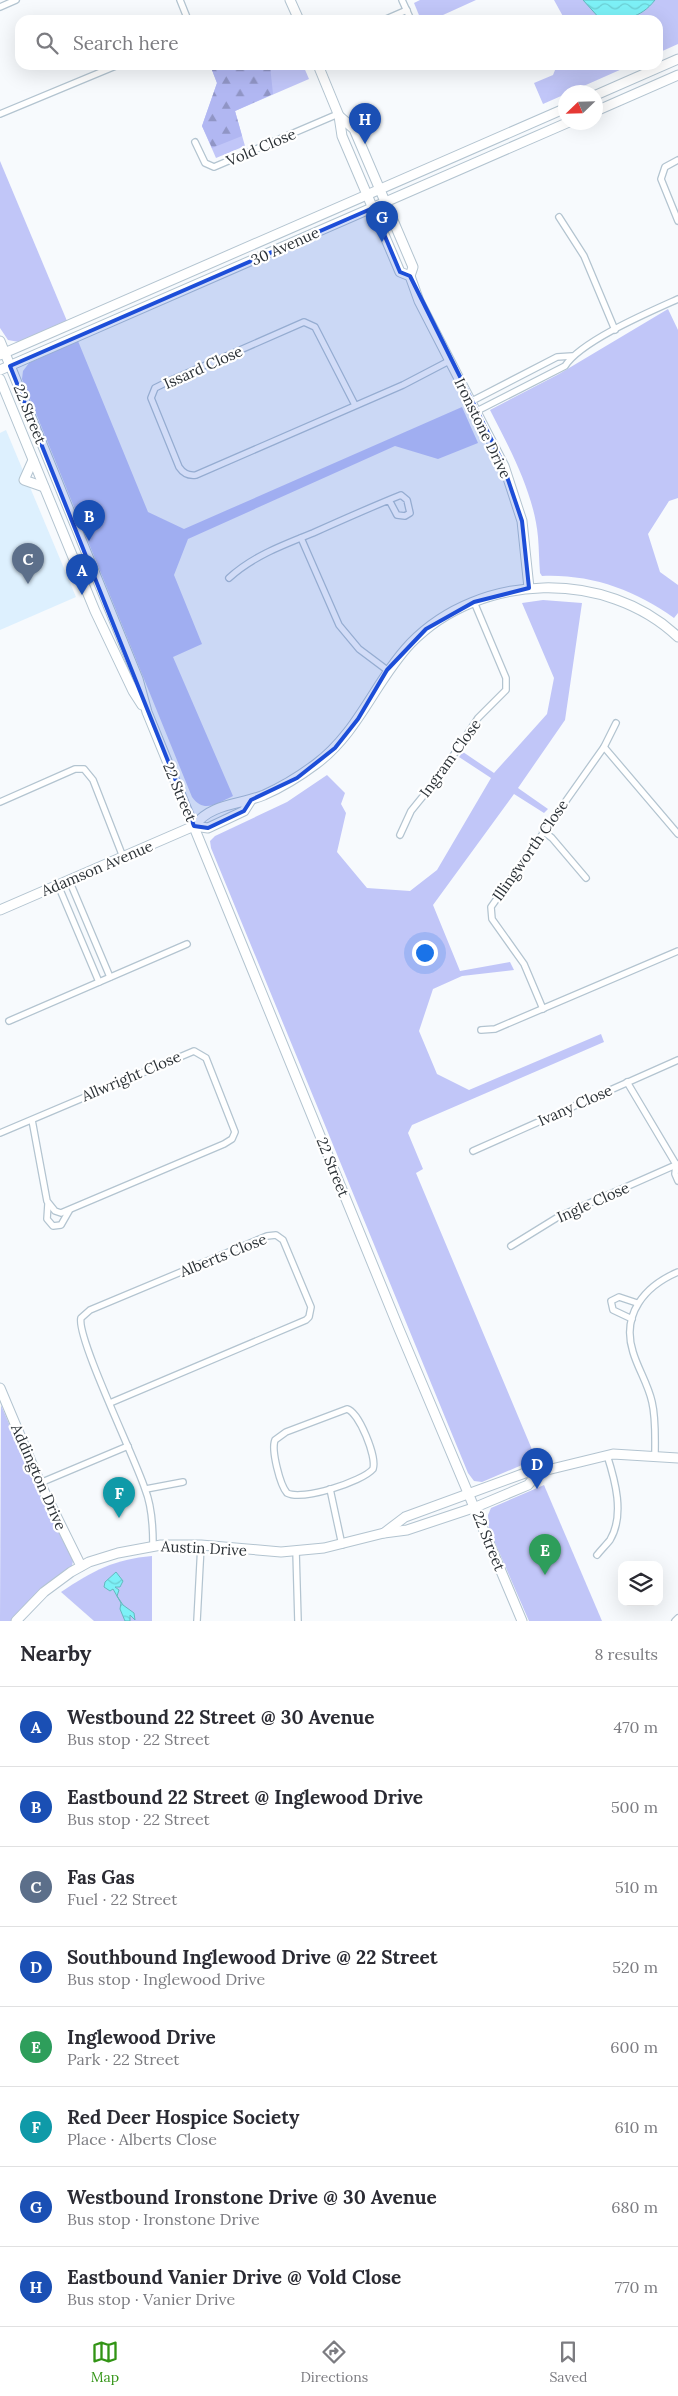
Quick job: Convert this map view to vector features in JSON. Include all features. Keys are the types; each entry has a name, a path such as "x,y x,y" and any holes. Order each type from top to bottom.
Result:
{"main road":[{"path":"290,0 297,15"},
{"path":"663,66 678,59"},
{"path":"320,70 339,115"},
{"path":"603,92 653,70"},
{"path":"603,108 678,75"},
{"name":"30 Avenue","path":"3,354 558,111"},
{"name":"Ironstone Drive","path":"339,115 354,129 413,267 410,276 419,301 501,459 518,504 525,536 529,588"},
{"name":"Ironstone Drive","path":"339,115 342,136 400,272 410,276"},
{"name":"30 Avenue","path":"0,370 558,127"},
{"name":"22 Street","path":"0,341 3,354 10,366 138,679 147,712 396,1320 522,1621"},
{"name":"22 Street","path":"0,379 95,611 133,691 147,712"},
{"path":"0,394 14,411"},
{"path":"33,460 24,480 44,487"},
{"path":"251,800 244,811 208,828 194,826 202,815 237,802 251,800 296,778 335,748 358,720 387,670 426,629 444,616 474,602 496,594 529,588 554,588 604,594 628,603 650,615 678,637"},
{"name":"Adamson Avenue","path":"0,910 194,826"},
{"name":"Addington Drive","path":"0,1388 40,1483 81,1566"},
{"name":"Austin Drive","path":"384,1533 405,1518 525,1473 539,1472 608,1455 655,1455 678,1458"},
{"name":"Austin Drive","path":"22,1619 44,1592 81,1566 118,1553 153,1545 201,1545 296,1551 342,1545 384,1533 407,1530 476,1508 528,1486 539,1472"}],"street":[{"path":"0,7 16,0"},
{"path":"180,0 186,15"},
{"path":"402,0 409,15"},
{"path":"396,15 407,10"},
{"path":"0,114 106,70"},
{"name":"Vold Close","path":"195,142 206,163 214,167 339,115"},
{"path":"678,160 665,167 661,179 678,221"},
{"path":"559,217 584,256 614,330"},
{"path":"477,411 565,366 572,356 614,330 678,299"},
{"name":"Issard Close","path":"355,405 315,327 304,322 167,382 155,388 151,398 179,467 183,472 192,475 355,405 434,371 449,361"},
{"path":"472,401 557,357 572,356"},
{"path":"229,578 256,557 389,500"},
{"path":"301,538 339,625 359,649 387,670"},
{"name":"Ingram Close","path":"400,834 410,811 441,774 478,718 506,690 506,678 474,602"},
{"name":"Illingworth Close","path":"543,1009 524,964 492,920 490,913 492,904 604,747 616,723"},
{"path":"604,747 678,834"},
{"path":"0,802 75,769 84,769 93,780 123,857"},
{"path":"543,831 552,838 586,878"},
{"path":"69,880 110,977"},
{"path":"58,885 99,982"},
{"path":"10,1021 187,944"},
{"path":"480,1030 495,1029 678,950"},
{"name":"Allwright Close","path":"0,1133 194,1051 206,1058 234,1124 234,1136 224,1144 69,1211 61,1225 54,1226 47,1219 48,1204 32,1120"},
{"name":"Ivany Close","path":"473,1150 678,1060"},
{"path":"628,1082 677,1165 675,1174 678,1181"},
{"name":"Ingle Close","path":"511,1246 558,1217 677,1165"},
{"path":"48,1204 57,1212 69,1211"},
{"name":"Alberts Close","path":"110,1402 306,1320 311,1307 283,1240 276,1235 267,1236 83,1314 80,1322 82,1332 110,1402 146,1489 150,1506 153,1545"},
{"path":"655,1455 652,1403 631,1344 632,1319 637,1303 657,1282 678,1272"},
{"path":"632,1319 613,1310 611,1301 620,1297 637,1303"},
{"path":"347,1409 356,1415 373,1455 374,1465 367,1474 330,1489 296,1496 287,1493 281,1482 273,1444 277,1438 286,1432 347,1409"},
{"path":"40,1483 128,1446"},
{"path":"597,1555 610,1540 616,1518 617,1500 608,1455"},
{"path":"146,1489 183,1482"},
{"path":"330,1489 342,1545"},
{"path":"197,1621 201,1545"},
{"path":"296,1551 298,1621"},
{"path":"675,1621 678,1618"}],"highlighted area":[{"path":"373,208 400,272 410,276 501,459 522,521 529,588 474,602 426,629 387,670 358,719 335,748 297,778 251,800 244,811 208,828 194,826 10,366"}],"shaded area":[{"path":"420,0 476,0 443,15 419,15 414,3"},
{"path":"554,0 678,0 678,44 663,51 663,15 562,15"},
{"path":"212,70 305,70 309,79 235,111 245,146 216,158 202,126 217,83"},
{"path":"555,70 620,70 586,85 558,85 558,97 543,104 534,83 553,75"},
{"path":"0,161 67,321 19,342 8,340 0,328"},
{"path":"668,309 678,330 678,498 669,501 648,534 660,572 678,585 678,613 674,618 644,599 612,586 578,578 542,576 540,573 536,521 532,504 520,472 490,410 559,374"},
{"path":"78,341 148,512 184,529 462,407 478,443 438,459 395,446 188,539 174,575 202,644 173,657 233,796 211,806 201,805 192,797 22,379 23,371 29,363"},
{"path":"6,430 76,597 0,630 0,433"},
{"path":"543,600 582,603 565,720 518,788 548,809 544,813 514,794 433,905 460,971 510,962 514,970 462,976 433,989 419,1031 437,1074 469,1090 601,1034 604,1042 412,1125 408,1133 423,1169 416,1173 536,1459 482,1482 474,1481 468,1473 211,848 210,841 215,836 287,802 327,775 345,793 341,804 346,813 337,852 367,888 410,891 437,870 491,778 459,757 463,752 494,773 547,714 554,678 522,603"},
{"path":"1,1405 32,1477 73,1561 72,1566 19,1621 0,1621"},
{"path":"544,1485 602,1621 529,1621 489,1529 488,1515 491,1508"},
{"path":"152,1556 152,1621 94,1621 61,1592 104,1567 127,1560"}],"green space":[{"path":"212,70 271,70 273,94 235,111 242,136 212,148 202,126 217,83"}],"water":[{"path":"583,0 655,0 637,15 596,15"},
{"path":"116,1572 123,1581 120,1587 115,1587 119,1590 117,1596 113,1589 110,1591 104,1587 105,1582"},
{"path":"117,1596 123,1605 134,1613 135,1620 130,1615 130,1621 125,1621 120,1609 121,1603"}],"place":[{"name":"Eastbound Vanier Drive @ Vold Close","path":"365,144"},
{"name":"Westbound Ironstone Drive @ 30 Avenue","path":"382,242"},
{"name":"Eastbound 22 Street @ Inglewood Drive","path":"89,541"},
{"name":"Fas Gas","path":"28,584"},
{"name":"Westbound 22 Street @ 30 Avenue","path":"82,595"},
{"name":"Southbound Inglewood Drive @ 22 Street","path":"537,1489"},
{"name":"Red Deer Hospice Society","path":"119,1518"},
{"name":"Inglewood Drive","path":"545,1575"}]}
